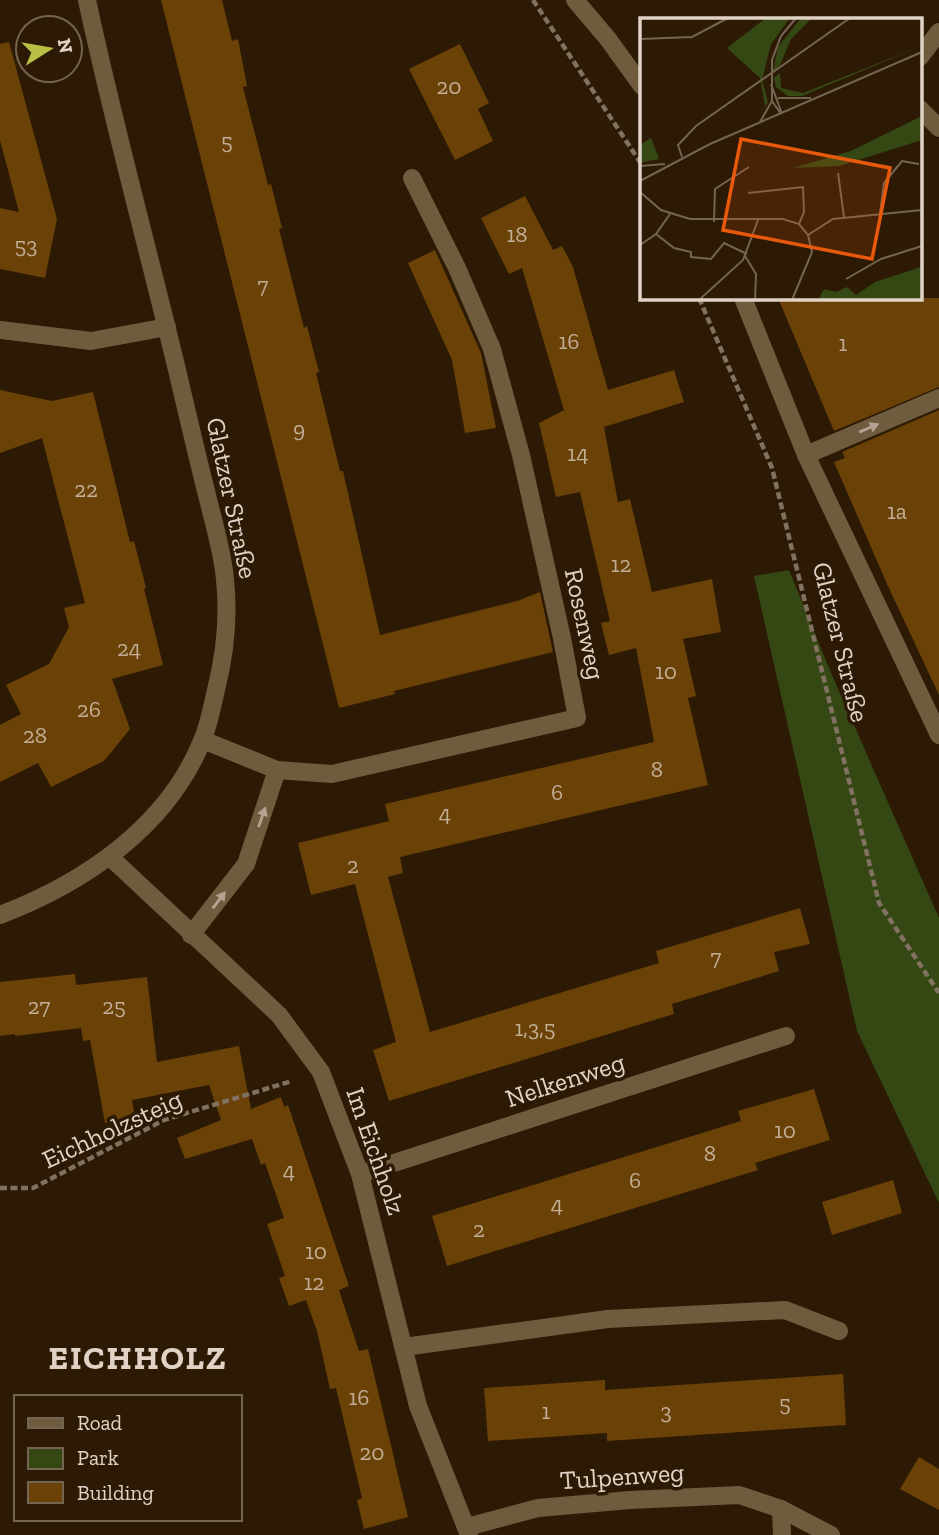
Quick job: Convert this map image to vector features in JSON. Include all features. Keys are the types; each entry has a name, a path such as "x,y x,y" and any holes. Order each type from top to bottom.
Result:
{"street":[{"name":"Glatzer Straße","path":"0,915 24,906 110,857 134,836 184,777 202,740 219,678 227,627 225,578 87,0"},
{"path":"575,0 640,83"},
{"path":"922,54 939,32"},
{"path":"922,110 939,128"},
{"name":"Rosenweg","path":"202,740 278,770 332,774 577,718 521,455 492,349 457,268 412,178"},
{"path":"743,299 806,455 939,735"},
{"path":"0,330 91,341 167,327"},
{"path":"806,455 939,398"},
{"path":"191,935 246,864 278,770"},
{"name":"Im Eichholz","path":"110,857 279,1015 321,1072 360,1174 418,1406 468,1531"},
{"name":"Nelkenweg","path":"360,1174 786,1037"},
{"path":"404,1347 608,1319 785,1310 839,1332"},
{"name":"Tulpenweg","path":"468,1531 538,1508 739,1495 781,1509 831,1535"},
{"path":"781,1509 782,1535"}],"path":[{"path":"533,0 640,162"},
{"name":"Glatzer Straße","path":"699,299 772,468 878,903 939,993"},
{"name":"Eichholzsteig","path":"0,1188 33,1188 164,1120 321,1072"}],"green space":[{"path":"789,570 831,673 939,918 939,1203 857,1031 754,576"}],"building":[{"path":"161,0 222,0 232,41 238,39 247,86 243,87 268,185 271,184 282,228 279,229 304,328 307,326 319,372 316,373 340,471 343,471 380,635 517,601 540,592 553,652 394,691 395,694 339,708"},
{"path":"9,42 14,60 14,84 20,84 57,219 45,278 0,269 0,208 19,212 0,140 0,44"},
{"path":"460,44 489,103 478,109 493,141 455,160 409,69"},
{"path":"525,196 553,250 562,246 573,267 608,390 674,370 684,402 604,427 618,502 630,499 652,592 712,579 721,632 683,639 696,696 688,698 708,785 400,857 403,873 388,877 430,1032 659,963 656,951 800,908 810,944 774,952 779,971 672,1004 674,1014 389,1101 373,1050 396,1042 355,884 311,895 298,843 389,821 385,804 654,742 636,648 609,655 601,623 610,621 580,492 556,497 539,423 564,410 522,268 509,274 481,218"},
{"path":"435,250 481,353 496,428 465,433 452,360 408,263"},
{"path":"939,298 939,387 834,431 778,299"},
{"path":"0,390 52,401 93,392 130,542 134,541 163,665 112,679 130,729 104,761 51,787 38,763 0,782 0,725 21,714 6,685 49,664 69,627 64,608 85,603 42,438 0,453"},
{"path":"939,410 939,695 834,462 845,458 842,452"},
{"path":"75,974 76,985 147,977 157,1062 239,1046 251,1109 281,1097 284,1107 288,1105 349,1286 339,1290 359,1351 368,1349 408,1517 364,1529 357,1500 362,1498 336,1388 330,1389 317,1331 306,1300 289,1306 279,1278 285,1276 267,1224 284,1218 265,1163 261,1165 252,1139 185,1159 177,1138 221,1120 209,1085 132,1100 135,1117 105,1123 90,1040 83,1041 81,1028 0,1036 0,982"},
{"path":"814,1089 830,1140 755,1163 758,1170 447,1266 432,1216 741,1121 738,1111"},
{"path":"893,1180 902,1213 832,1235 822,1202"},
{"path":"843,1374 846,1425 607,1441 607,1433 488,1441 484,1388 605,1380 605,1390"},
{"path":"919,1457 939,1469 939,1510 900,1489"}],"district":[{"name":"EICHHOLZ","path":"138,1357"}]}
